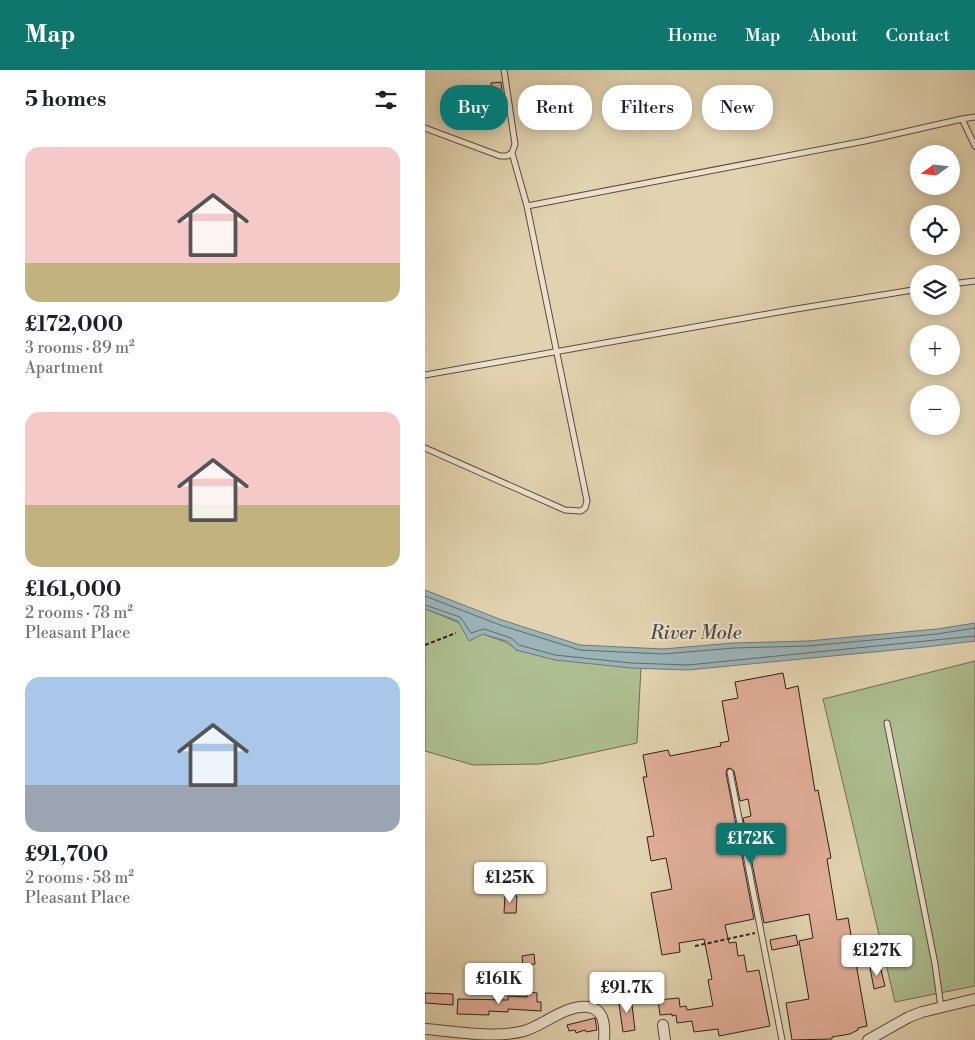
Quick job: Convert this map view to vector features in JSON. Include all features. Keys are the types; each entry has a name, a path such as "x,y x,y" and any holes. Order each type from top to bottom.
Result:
{"street":[{"path":"868,1040 909,1017 975,999"},
{"path":"425,1029 505,1034 533,1028 565,1011 588,1007 599,1011 603,1018 604,1040"},
{"path":"663,1025 665,1040"}],"lane":[{"path":"425,448 565,510 581,511 587,501 527,206 512,153 515,144 504,70"},
{"path":"527,206 865,141 975,116"},
{"path":"962,119 975,146"},
{"path":"425,128 501,156 507,156 512,153"},
{"path":"960,283 975,281"},
{"path":"425,375 910,290"},
{"path":"887,723 935,964 941,1008"},
{"path":"730,772 763,932 782,1040"}],"path":[{"path":"425,645 456,634"},
{"path":"695,946 763,932"}],"green space":[{"path":"425,609 504,641 516,650 641,668 637,743 540,764 473,765 425,751"},
{"path":"975,661 975,986 895,1002 823,699"}],"water":[{"path":"425,590 502,620 580,645 663,649 733,643 808,641 937,629 975,623 975,641 688,670 631,668 555,660 516,650 509,642 483,634 469,641 458,621 425,609"}],"building":[{"path":"501,82 501,85 491,85 491,83"},
{"path":"783,673 786,689 798,686 815,791 818,790 831,858 827,859 837,920 848,918 867,1026 858,1028 858,1030 850,1034 832,1037 832,1039 792,1040 786,1003 809,999 799,941 813,938 809,914 764,923 743,818 751,816 748,799 740,801 734,771 730,768 727,769 726,773 754,919 725,925 729,943 736,942 738,956 744,955 747,972 759,970 770,1026 719,1036 718,1029 694,1032 692,1021 677,1023 676,1015 660,1015 658,1000 679,998 680,1007 686,1006 687,1010 713,1006 708,980 712,979 704,939 679,943 680,952 662,955 651,893 672,889 666,858 651,861 647,837 654,836 643,777 647,777 643,755 668,750 670,756 721,746 720,743 729,741 722,701 738,698 735,682"},
{"path":"505,895 517,896 516,913 504,913"},
{"path":"796,935 798,945 772,950 770,940"},
{"path":"534,954 535,964 523,966 522,956"},
{"path":"880,966 885,986 874,989 870,968"},
{"path":"527,992 537,993 537,1002 541,1002 541,1011 508,1009 508,1012 489,1011 489,1015 457,1014 458,999 508,1000 508,996 527,997"},
{"path":"425,993 453,994 453,1005 425,1003"},
{"path":"631,996 635,1030 623,1032 618,997"},
{"path":"595,1018 597,1030 586,1032 585,1030 576,1033 575,1030 569,1031 567,1025"}],"water label":[{"name":"River Mole","path":"696,632"}]}
